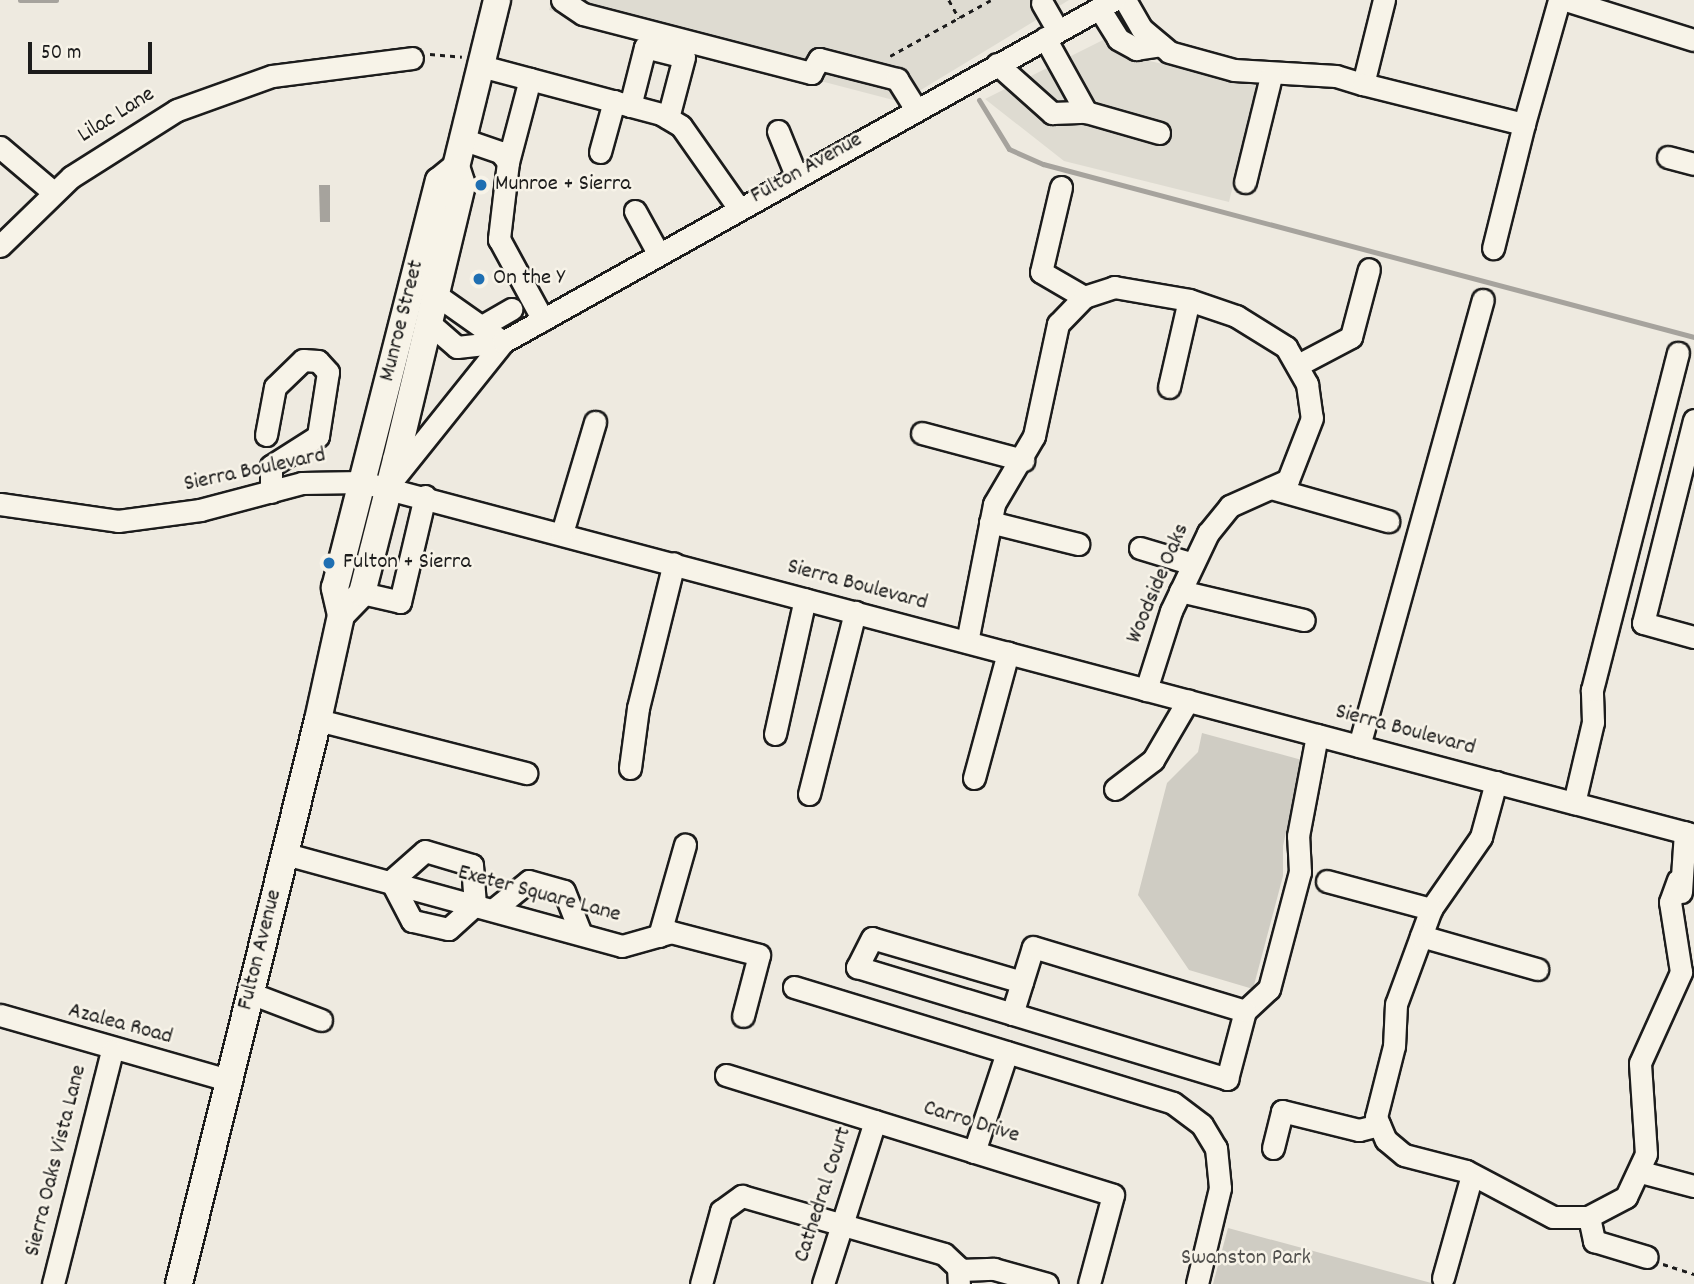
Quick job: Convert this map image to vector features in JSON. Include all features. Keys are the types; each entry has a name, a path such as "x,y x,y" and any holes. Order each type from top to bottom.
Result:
{"main road":[{"name":"Munroe Street","path":"388,488 462,185 456,167 497,0"},
{"name":"Munroe Street","path":"362,482 439,181 456,167"},
{"name":"Fulton Avenue","path":"179,1284 318,720 341,615 335,588 362,482"},
{"name":"Fulton Avenue","path":"341,615 362,593 388,488"}],"street":[{"path":"562,0 583,14 811,73 819,59 897,79 916,109"},
{"path":"1125,0 1161,45 1200,62 1271,76 1336,76 1524,124"},
{"path":"1363,84 1384,0"},
{"path":"1493,248 1559,0"},
{"path":"1566,0 1694,40"},
{"path":"1042,3 1052,34 1086,112"},
{"path":"1107,4 1118,39 1136,49 1161,45"},
{"name":"Fulton Avenue","path":"428,322 457,347 503,342 738,207 1107,4"},
{"path":"600,152 645,47 684,57 668,118"},
{"name":"Lilac Lane","path":"0,246 53,192 136,132 222,91 306,69 412,58"},
{"path":"997,64 1039,106 1052,113 1086,112 1159,133"},
{"path":"481,66 668,118 681,126 738,207"},
{"path":"1245,182 1271,76"},
{"path":"530,79 508,162 499,239 543,320"},
{"path":"778,131 796,175"},
{"path":"463,139 500,152 508,162"},
{"path":"0,147 53,192"},
{"path":"1668,158 1694,164"},
{"path":"967,642 990,522 1023,460 1040,412 1053,337 1084,297 1041,272 1061,187"},
{"path":"635,211 658,253"},
{"path":"1298,365 1351,337 1369,270"},
{"name":"Woodside Oaks","path":"1084,297 1132,287 1189,300 1269,333 1298,365 1311,404 1307,442 1295,472 1271,488 1230,506 1193,564 1180,591 1146,690"},
{"path":"435,294 503,342"},
{"path":"1169,387 1189,300"},
{"path":"1359,746 1483,300"},
{"path":"482,326 512,309"},
{"name":"Fulton Avenue","path":"388,488 503,342"},
{"path":"1574,803 1593,722 1592,690 1678,353"},
{"path":"1694,420 1643,623 1694,637"},
{"path":"562,533 595,422"},
{"path":"922,433 1023,460"},
{"path":"268,450 271,492"},
{"name":"Sierra Boulevard","path":"0,504 118,521 271,492 362,482 425,496 1690,834"},
{"path":"1271,488 1388,521"},
{"path":"362,593 400,602 425,496"},
{"path":"990,522 1077,544"},
{"path":"1140,548 1193,564"},
{"path":"630,768 638,708 674,563"},
{"path":"1180,591 1304,620"},
{"path":"775,734 805,599"},
{"path":"809,794 855,612"},
{"path":"974,778 1008,653"},
{"path":"1115,789 1153,760 1188,700"},
{"path":"318,720 526,774"},
{"path":"1022,982 872,937 857,967 1227,1079 1245,1011 1269,989 1273,977 1300,872 1298,836 1317,735"},
{"path":"1496,782 1472,855 1431,909 1396,1004 1391,1062 1376,1103 1379,1125 1404,1155 1472,1175 1539,1213 1590,1217 1619,1203 1642,1172 1640,1063 1681,972 1687,945 1674,914 1670,889 1678,880 1690,834"},
{"path":"659,936 685,845"},
{"path":"484,907 472,865 425,851 391,881 412,921 447,929 529,881 564,891 582,934"},
{"name":"Exeter Square Lane","path":"286,853 622,946 671,932 758,956 743,1016"},
{"path":"1327,881 1431,909"},
{"path":"1421,936 1537,969"},
{"path":"1013,1014 1033,947 1245,1011"},
{"path":"794,986 1173,1103 1202,1125 1216,1148 1220,1188 1197,1284"},
{"path":"250,993 321,1020"},
{"name":"Azalea Road","path":"0,1015 112,1051 228,1080"},
{"name":"Sierra Oaks Vista Lane","path":"53,1284 112,1051"},
{"path":"974,1152 1007,1052"},
{"name":"Carro Drive","path":"726,1075 1114,1195 1089,1284"},
{"path":"1273,1148 1282,1111 1359,1130 1379,1125"},
{"name":"Cathedral Court","path":"823,1284 875,1121"},
{"path":"1642,1172 1694,1186"},
{"path":"1443,1278 1472,1175"},
{"path":"701,1284 716,1222 734,1198 766,1199 944,1254 959,1277 994,1269 1047,1284"},
{"path":"1590,1217 1594,1241 1647,1257"}],"path":[{"path":"949,0 959,18"},
{"path":"888,57 991,0"},
{"path":"412,58 458,55 481,66"},
{"path":"1647,1257 1694,1274"}],"shaded area":[{"path":"552,0 1069,0 901,102 549,10"},
{"path":"1109,37 1124,55 1257,86 1229,202 1064,161 985,99"},
{"path":"319,185 330,185 330,222 320,222"}],"green space":[{"path":"1202,733 1302,760 1283,846 1283,876 1253,989 1189,970 1138,895 1167,783 1198,752"},
{"name":"Swanston Park","path":"1228,1228 1435,1284 1213,1284"}],"waterway":[{"path":"20,0 56,0"},
{"path":"979,100 1009,149 1043,164 1694,337"}],"place":[{"name":"Munroe + Sierra","path":"481,185"},
{"name":"On the Y","path":"479,279"},
{"name":"Fulton + Sierra","path":"329,563"}]}
